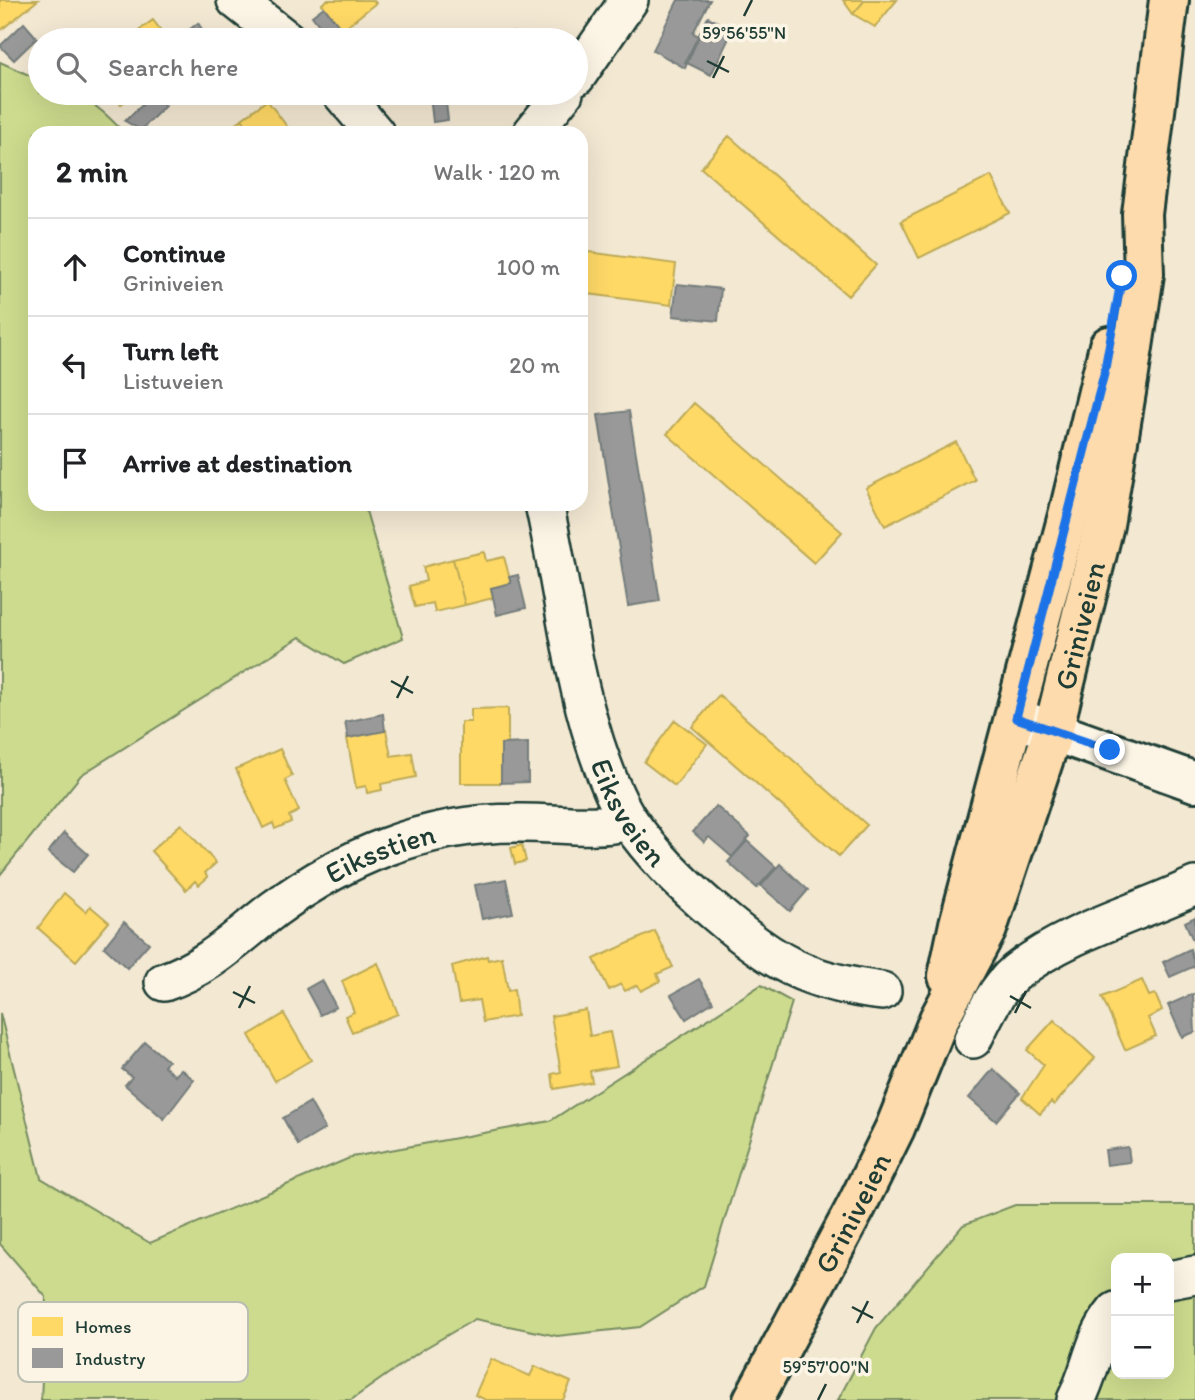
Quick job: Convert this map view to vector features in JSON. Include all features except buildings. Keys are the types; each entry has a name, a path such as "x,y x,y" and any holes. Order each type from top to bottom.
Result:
{"main road":[{"name":"Griniveien","path":"753,1400 890,1139 939,1019 987,929 1053,731 1104,525 1113,474 1144,274 1142,214 1169,0"},
{"name":"Griniveien","path":"939,1019 959,923 1016,718 1104,374 1122,276 1142,214"}],"street":[{"path":"236,0 272,28"},
{"path":"588,60 629,0"},
{"path":"351,105 369,126"},
{"path":"538,126 554,105"},
{"name":"Eiksveien","path":"545,511 571,657 606,774 629,821 686,888 771,955 803,974 826,982 882,991"},
{"path":"1016,718 1195,782"},
{"name":"Eiksstien","path":"164,982 186,975 219,956 275,909 330,875 386,847 455,827 516,823 609,826 629,821"},
{"path":"973,1040 989,1005 1015,973 1074,936 1195,886"},
{"path":"1174,1279 1195,1275"},
{"path":"1076,1400 1100,1331 1112,1316"}],"green space":[{"path":"0,62 28,75 28,105 93,105 117,126 28,126 28,511 366,511 403,638 344,664 300,637 81,775 0,875"},
{"path":"761,985 792,1002 704,1286 640,1327 557,1336 475,1319 422,1350 351,1400 41,1400 42,1382 248,1382 248,1302 46,1302 46,1297 0,1244 0,1013 41,1178 150,1243 352,1157 550,1121"},
{"path":"1015,1205 1195,1205 1195,1400 838,1400 876,1328 963,1225"}],"route":[{"path":"1110,750 1016,718 1104,374 1122,276"}]}
